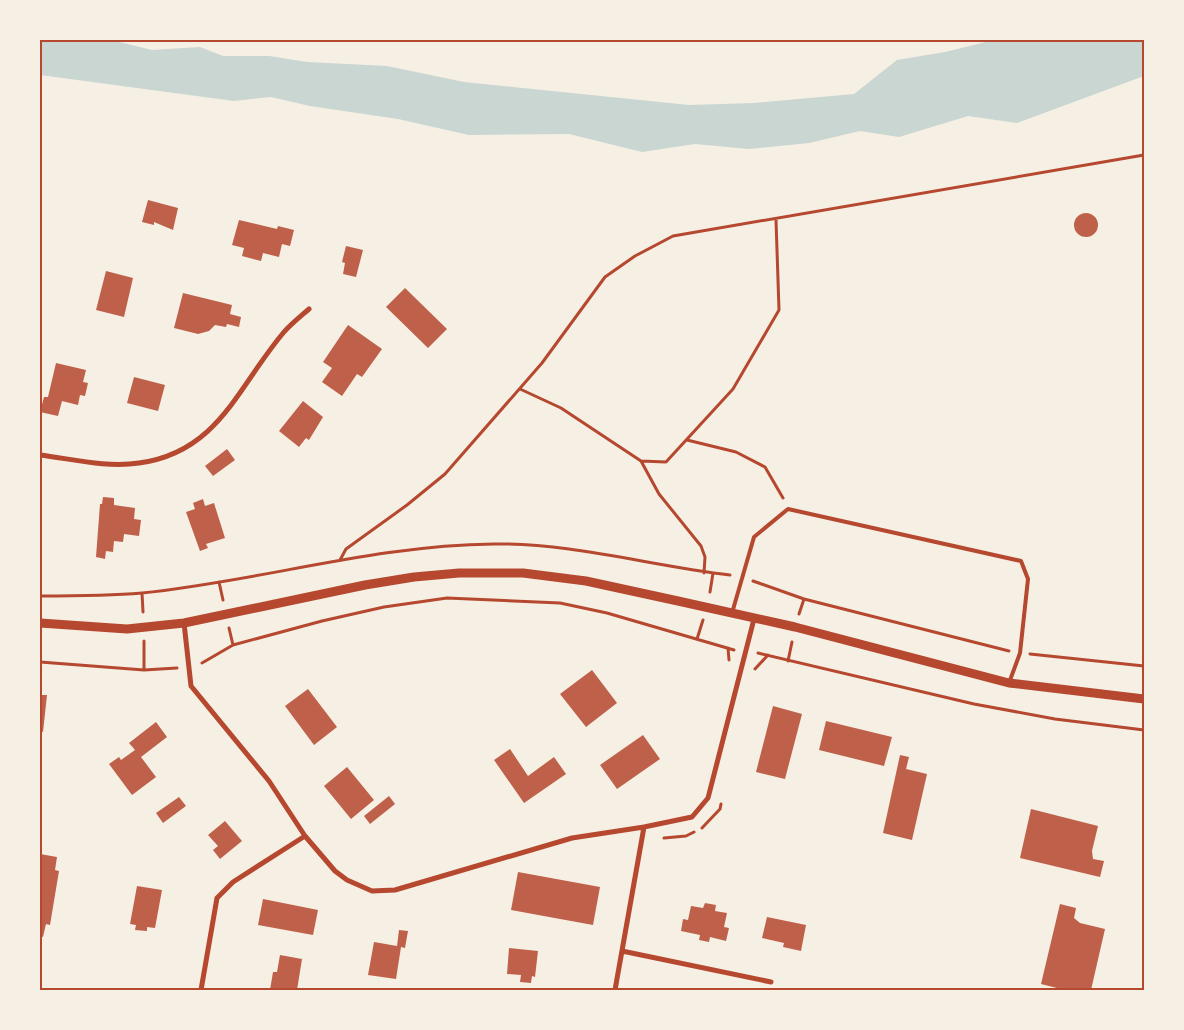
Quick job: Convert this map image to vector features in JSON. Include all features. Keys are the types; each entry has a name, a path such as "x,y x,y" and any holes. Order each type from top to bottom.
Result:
{"street":[{"path":"40,455 115,464 139,463 166,456 189,447 210,432 229,410 284,332 309,309"},
{"path":"40,623 127,629 184,623 365,585 459,573 495,572 559,577 732,613 1009,683 1144,699"},
{"path":"184,623 191,686 269,782 305,836 335,871 361,887 372,891 395,890 572,838 668,824 692,817 708,798 754,619"},
{"path":"615,990 644,827"},
{"path":"201,990 217,898 233,882 305,836"},
{"path":"622,951 771,982"}],"lane":[{"path":"732,613 754,537 788,509 1021,561 1028,579 1020,653 1009,683"}],"path":[{"path":"340,560 346,549 407,505 445,474 542,363 605,277 635,256 673,236 776,220 1144,155"},
{"path":"641,461 666,462 687,440 733,389 778,310 776,220"},
{"path":"520,389 561,408 641,461 660,494 701,546 705,557 704,573"},
{"path":"687,440 736,452 765,467 788,509"},
{"path":"40,662 144,670 189,667 233,645 384,607 447,598 560,603 607,613 728,648 768,655 974,704 1054,719 1144,730"},
{"path":"728,648 729,662"},
{"path":"668,824 669,838"}],"shaded area":[{"path":"40,40 111,40 152,50 200,47 223,56 269,56 307,62 387,66 464,82 689,105 754,103 854,94 897,60 945,52 994,40 1144,40 1144,76 1017,123 968,116 899,137 860,131 809,143 749,149 695,144 642,152 569,134 469,135 398,119 310,106 271,97 234,101 40,75"}],"building":[{"path":"148,200 178,208 173,230 154,222 154,225 142,222"},
{"path":"1081,213 1091,213 1098,220 1098,230 1091,237 1081,237 1074,230 1074,220"},
{"path":"239,220 277,229 278,226 294,230 290,246 282,244 279,257 263,253 261,261 242,256 244,248 232,245"},
{"path":"346,246 363,250 356,277 343,274 345,263 342,262"},
{"path":"106,271 133,278 124,317 96,310"},
{"path":"405,288 447,329 428,348 386,307"},
{"path":"183,293 232,305 230,314 241,317 239,327 227,324 226,327 215,325 209,331 198,334 174,328"},
{"path":"348,325 382,349 362,377 357,374 342,396 322,382 332,368 323,362"},
{"path":"56,363 86,370 83,382 88,383 85,396 80,395 78,405 62,401 58,416 40,412 44,397 48,397"},
{"path":"134,377 165,385 158,411 127,403"},
{"path":"303,401 323,417 309,440 306,438 299,447 279,431"},
{"path":"227,449 235,460 213,476 205,466"},
{"path":"103,497 114,498 114,505 135,508 134,519 141,520 139,536 124,534 123,542 114,541 113,552 106,551 105,559 96,557 100,504 102,504"},
{"path":"203,499 205,506 214,503 225,538 206,544 208,548 200,551 186,512 195,509 193,503"},
{"path":"592,670 617,703 586,727 560,694"},
{"path":"308,689 337,727 314,745 285,706"},
{"path":"40,695 47,695 43,732 40,731"},
{"path":"773,706 802,714 785,779 756,772"},
{"path":"826,721 892,737 884,766 819,750"},
{"path":"156,722 167,737 141,757 156,777 132,795 109,764 119,757 121,760 135,750 129,743"},
{"path":"643,735 660,759 617,789 600,765"},
{"path":"510,749 528,776 554,757 566,774 524,803 494,760"},
{"path":"900,755 909,757 906,769 927,774 912,840 883,833"},
{"path":"347,767 374,800 351,819 324,786"},
{"path":"389,796 395,804 370,824 364,816"},
{"path":"179,797 186,806 163,823 156,813"},
{"path":"1031,809 1098,826 1092,851 1093,859 1104,861 1100,877 1020,858"},
{"path":"225,821 242,841 220,859 213,850 218,846 208,835"},
{"path":"40,854 57,857 55,870 59,871 50,925 46,924 43,937 40,936"},
{"path":"518,872 600,887 593,925 511,910"},
{"path":"137,886 162,890 155,928 147,927 147,931 135,930 136,925 130,924"},
{"path":"263,899 318,910 313,935 258,925"},
{"path":"705,903 716,905 715,911 727,913 724,927 729,928 726,941 710,937 709,942 699,940 700,935 681,931 683,919 688,920 691,906 703,908"},
{"path":"1060,904 1076,908 1074,918 1080,923 1105,929 1091,990 1065,990 1041,984"},
{"path":"767,917 806,925 801,951 783,947 784,943 762,938"},
{"path":"399,930 408,931 405,948 401,947 396,979 368,975 374,942 397,946"},
{"path":"509,948 538,951 535,977 532,976 531,983 520,982 521,975 507,974"},
{"path":"280,955 302,959 297,990 270,990 273,972 277,972"}]}
